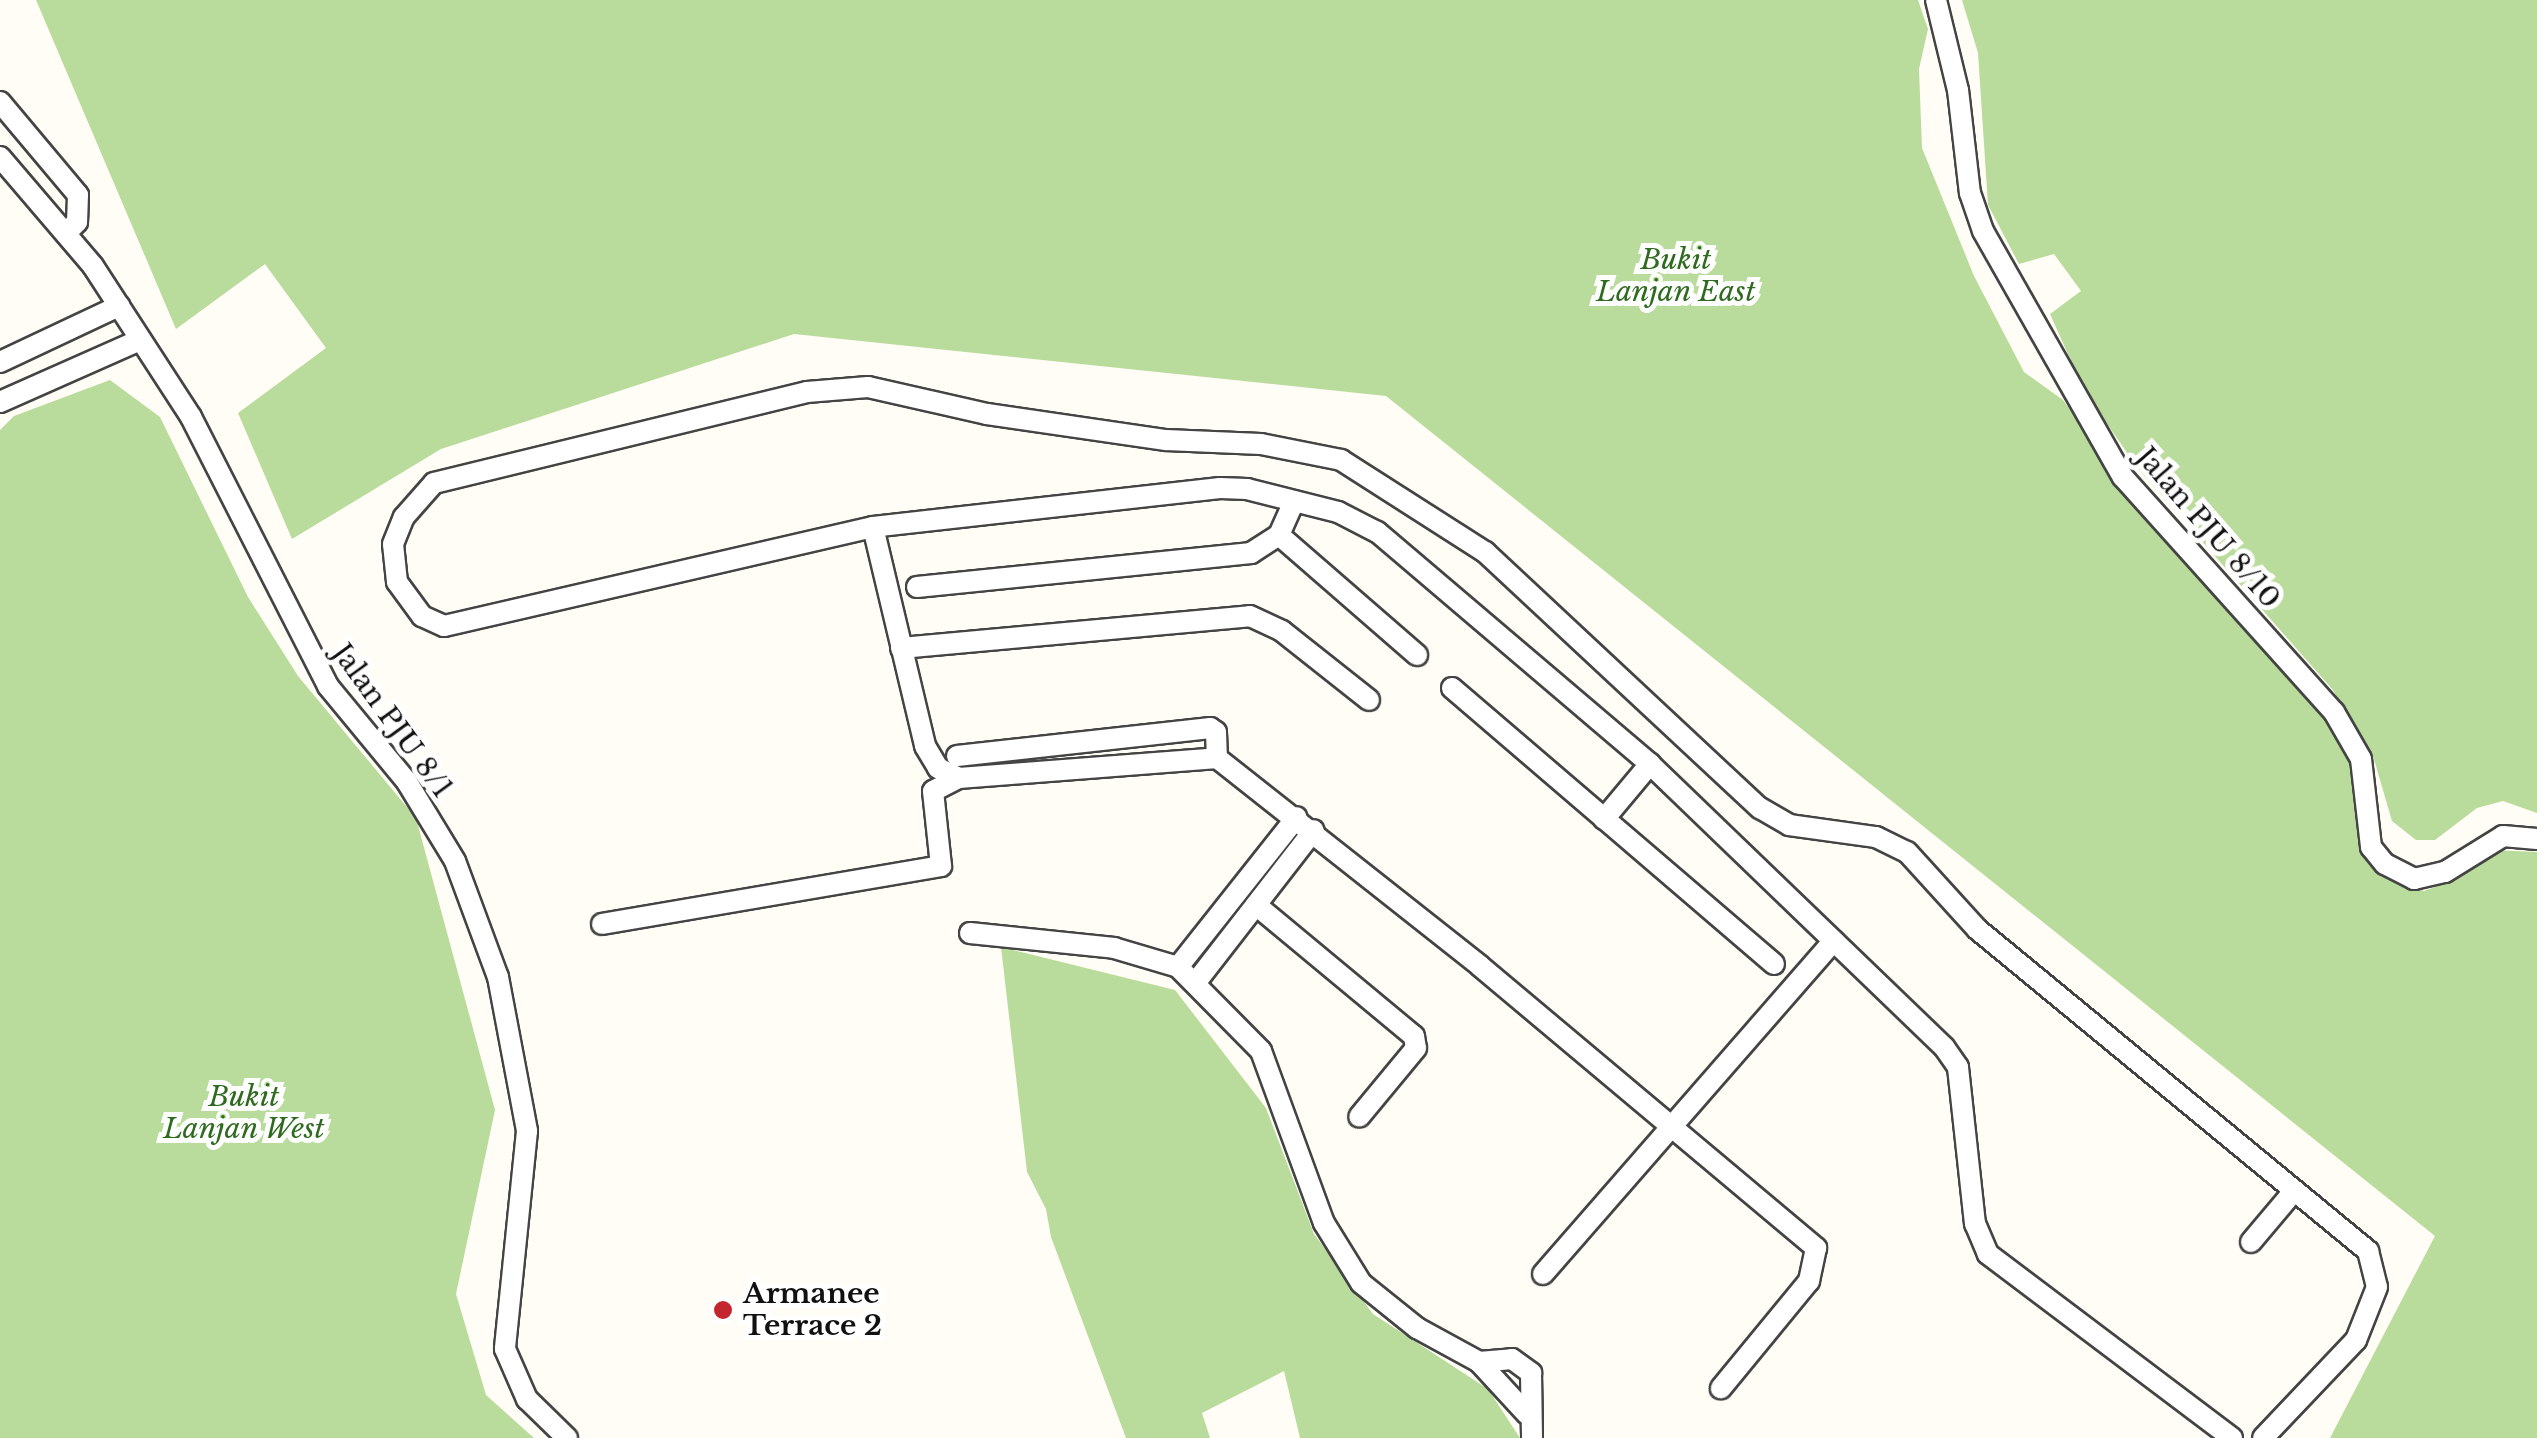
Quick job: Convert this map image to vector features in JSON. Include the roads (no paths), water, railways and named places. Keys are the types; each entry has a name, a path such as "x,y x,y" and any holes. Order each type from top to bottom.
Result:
{"street":[{"name":"Jalan PJU 8/10","path":"1936,0 1958,90 1970,194 1982,230 2122,477 2334,712 2361,759 2371,847 2400,873 2430,878 2503,836 2537,839"},
{"path":"0,102 78,196 77,222 66,233"},
{"name":"Jalan PJU 8/1","path":"0,157 66,233 191,417 312,659 407,782 456,861 478,917 514,1041 527,1130 505,1350 528,1399 567,1438"},
{"path":"0,362 119,306"},
{"path":"0,402 140,340"},
{"path":"2232,1438 1988,1254 1976,1224 1958,1067 1650,764 1377,532 1294,501 1220,488 872,527 444,626 404,598 394,566 393,544 404,517 434,484 807,392 868,387 987,414 1166,440 1277,446 1341,460 1485,552 1760,808 1790,825 1876,838 1906,852 1977,929 2368,1252 2377,1288 2356,1340 2264,1438"},
{"path":"917,587 1251,553 1279,535 1294,501"},
{"path":"872,527 931,760 959,778"},
{"path":"1279,535 1417,655"},
{"path":"902,648 1250,616 1282,631 1369,700"},
{"path":"1452,688 1774,964"},
{"path":"956,756 1210,728 1216,732 1217,758"},
{"path":"602,924 942,866 933,791 959,778 1217,758 1306,823 1816,1248 1809,1281 1721,1388"},
{"path":"1604,819 1650,764"},
{"path":"1196,982 1256,905 1306,823"},
{"path":"1178,967 1306,823"},
{"path":"1256,905 1414,1036 1416,1048 1360,1117"},
{"path":"970,932 1114,948 1178,967 1196,982 1261,1051 1324,1223 1361,1283 1417,1328 1480,1362 1527,1414"},
{"path":"1542,1274 1832,941"},
{"path":"2252,1242 2294,1190"},
{"path":"1480,1362 1512,1359 1531,1373 1527,1414 1532,1438"}],"place":[{"name":"Armanee Terrace 2","path":"723,1310"}],"park label":[{"name":"Bukit Lanjan East","path":"1676,276"},
{"name":"Bukit Lanjan West","path":"244,1113"}]}
